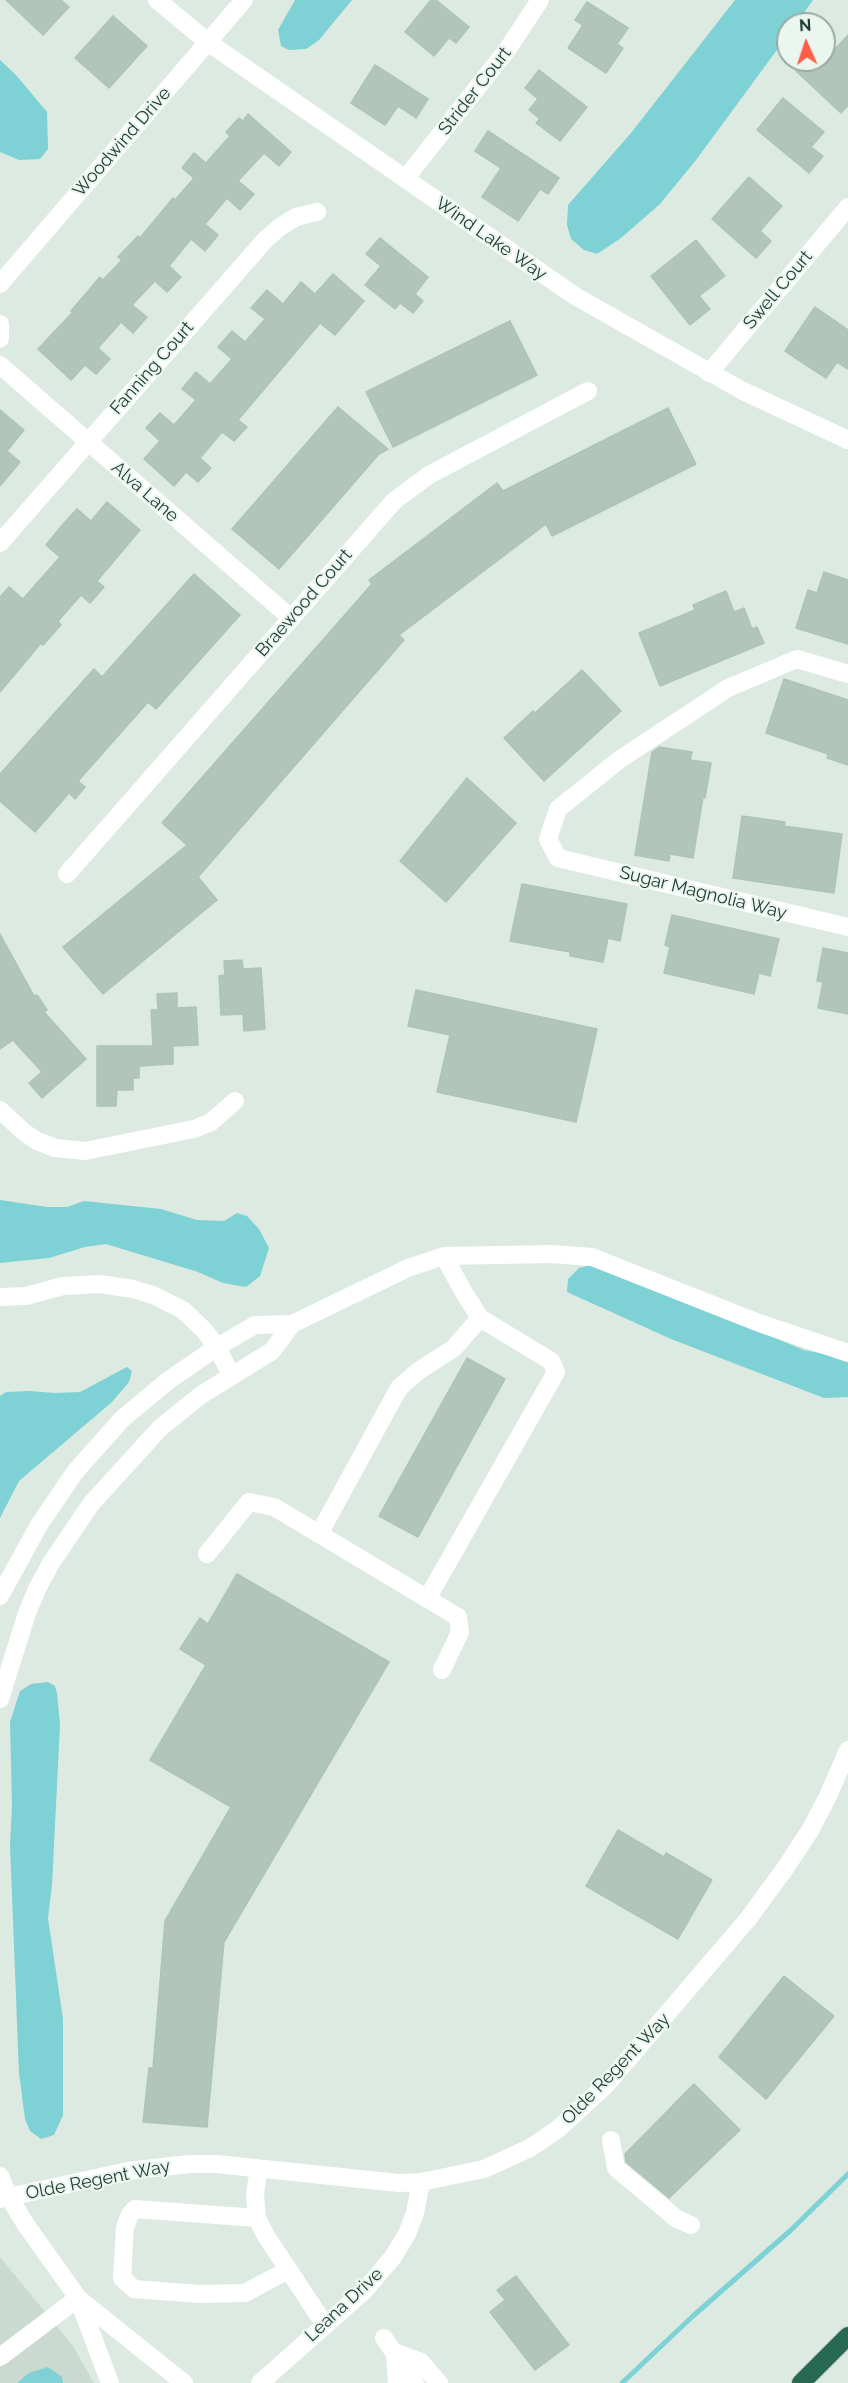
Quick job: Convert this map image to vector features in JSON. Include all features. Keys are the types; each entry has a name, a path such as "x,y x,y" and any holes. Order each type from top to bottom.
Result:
{"highway":[{"path":"810,2380 848,2336"}],"street":[{"name":"Wind Lake Way","path":"157,0 209,43 575,296 709,374 848,440"},
{"name":"Woodwind Drive","path":"0,284 244,0"},
{"name":"Strider Court","path":"405,179 507,50 540,0"},
{"name":"Swell Court","path":"709,374 848,207"},
{"name":"Fanning Court","path":"0,543 266,239 280,227 296,218 317,212"},
{"path":"0,324 0,339"},
{"name":"Alva Lane","path":"0,365 291,618"},
{"name":"Braewood Court","path":"68,874 383,513 411,487 429,475 588,390"},
{"name":"Sugar Magnolia Way","path":"848,674 797,659 728,688 619,760 558,809 548,839 558,858 848,927"},
{"path":"0,1110 37,1141 56,1148 85,1151 194,1129 211,1122 235,1101"},
{"path":"27,1612 0,1598 22,1552 53,1503 95,1448 144,1400 217,1347 255,1325 292,1324 408,1268 444,1256 552,1254 592,1257 759,1323 848,1353"},
{"path":"427,1599 556,1372 551,1361 480,1318 462,1291 444,1256"},
{"path":"0,1297 26,1296 81,1284 134,1289 153,1295 183,1310 204,1330 217,1347 231,1375"},
{"path":"0,1311 26,1296"},
{"path":"319,1534 399,1388 417,1372 454,1348 480,1318"},
{"path":"0,1699 27,1612 51,1563 107,1483 160,1428 231,1375 272,1351 292,1324"},
{"path":"207,1554 249,1502 274,1507 458,1617 460,1632 442,1670"},
{"name":"Olde Regent Way","path":"4,2198 159,2166 216,2164 399,2183 421,2182 484,2169 530,2148 558,2129 606,2085 748,1919 811,1829 848,1750"},
{"path":"611,2140 616,2168 677,2219 691,2225"},
{"path":"259,2169 255,2193 257,2218 266,2236 325,2325"},
{"path":"0,2176 4,2198 78,2298 184,2383"},
{"name":"Leana Drive","path":"260,2383 365,2290 393,2257 415,2213 421,2182"},
{"path":"257,2218 135,2209 130,2214 125,2228 122,2278 134,2289 199,2294 246,2293 288,2270"},
{"path":"0,2357 78,2298"},
{"path":"78,2298 110,2383"},
{"path":"396,2349 397,2383"},
{"path":"396,2349 402,2383"},
{"path":"396,2349 415,2383"},
{"path":"396,2349 427,2383"},
{"path":"396,2349 421,2362 439,2383"},
{"path":"396,2349 430,2357 449,2383"}],"shaded area":[{"path":"0,2257 73,2346 94,2383 0,2383"}],"water":[{"path":"295,0 352,0 319,40 306,49 289,50 281,46 278,30"},
{"path":"735,0 813,0 804,12 776,12 776,51 696,160 660,204 621,238 597,254 584,250 571,239 567,225 568,205 631,133"},
{"path":"0,60 16,75 47,112 48,149 40,159 19,160 0,152"},
{"path":"0,1200 47,1207 67,1207 84,1201 161,1209 197,1220 224,1221 237,1213 247,1216 259,1229 269,1248 260,1276 246,1287 223,1283 198,1272 106,1244 85,1247 49,1258 0,1263"},
{"path":"595,1264 804,1350 848,1359 848,1397 824,1398 671,1339 567,1292 568,1279 579,1268"},
{"path":"127,1367 132,1371 129,1382 112,1402 19,1481 0,1518 0,1396 6,1392 80,1392"},
{"path":"48,1682 55,1686 57,1693 60,1725 52,1885 48,1918 63,2019 63,2115 54,2135 41,2139 30,2131 25,2119 19,2073 10,1846 12,1806 10,1722 20,1691 31,1684"},
{"path":"48,2367 62,2377 63,2383 17,2383 29,2373"}],"building":[{"path":"6,0 61,0 69,7 43,35"},
{"path":"431,0 436,0 469,27 456,43 449,38 434,56 405,32"},
{"path":"587,2 628,28 617,44 623,48 606,73 568,48 583,25 575,20"},
{"path":"113,16 147,46 109,88 75,58"},
{"path":"848,35 848,105 841,113 797,72 836,72 836,48"},
{"path":"375,65 428,99 416,118 398,106 385,125 351,103"},
{"path":"539,70 587,107 560,141 536,123 540,119 529,110 538,99 525,88"},
{"path":"783,98 824,132 811,147 823,156 809,173 757,130"},
{"path":"248,114 291,152 279,166 264,153 238,181 254,194 240,210 227,198 205,224 218,235 205,251 191,239 169,266 181,277 167,292 155,281 132,305 147,317 133,333 121,322 98,348 110,359 96,374 85,365 71,380 38,349 73,312 71,311 100,277 103,280 122,260 118,257 138,236 140,238 173,198 175,200 194,178 182,168 194,153 206,163 230,136 226,132 239,118 243,121"},
{"path":"488,131 559,178 548,194 540,189 518,221 482,197 501,168 475,151"},
{"path":"749,177 782,206 760,231 771,241 756,258 712,219"},
{"path":"380,238 428,277 415,294 423,301 413,313 400,303 395,309 365,285 381,266 366,254"},
{"path":"696,240 725,276 699,296 710,309 690,325 651,276"},
{"path":"333,274 364,301 335,335 320,323 238,420 247,427 234,441 222,432 200,458 211,468 198,482 186,472 174,486 144,459 160,441 146,428 160,413 174,425 196,400 182,389 196,372 210,384 232,359 218,347 232,331 245,342 265,319 251,308 267,290 283,304 301,282 315,294"},
{"path":"815,307 848,330 848,369 837,362 826,378 785,351"},
{"path":"510,321 537,375 393,447 366,392"},
{"path":"338,407 388,449 379,454 279,569 232,529"},
{"path":"668,408 696,464 552,536 546,524 399,635 404,640 198,877 217,900 103,994 63,947 187,845 162,823 372,584 369,580 497,483 503,491"},
{"path":"0,410 24,430 7,451 20,462 0,486"},
{"path":"107,502 140,530 97,581 104,587 90,603 81,595 58,621 61,625 43,645 41,643 0,692 0,597 9,587 23,599 60,557 46,545 64,523 77,509 91,521"},
{"path":"824,572 848,580 848,644 796,628 808,590 817,593"},
{"path":"194,574 240,615 156,709 148,702 78,781 85,787 75,799 69,793 35,832 0,801 0,774 94,669 102,677"},
{"path":"726,591 734,612 744,608 752,629 757,627 764,643 660,686 639,633 695,610 693,605"},
{"path":"582,670 621,711 544,781 504,738"},
{"path":"784,679 848,700 848,765 827,758 828,754 766,733"},
{"path":"659,747 692,752 690,760 711,763 693,858 670,854 669,861 635,855 652,752"},
{"path":"467,778 516,823 446,902 400,861"},
{"path":"742,816 785,822 784,826 842,834 834,893 733,878"},
{"path":"522,884 627,904 620,941 608,938 603,962 570,956 570,952 510,941"},
{"path":"672,915 779,939 770,976 759,973 754,994 664,973 670,947 665,945"},
{"path":"0,934 34,996 37,995 47,1010 44,1012 86,1059 42,1098 29,1083 42,1072 13,1040 0,1049"},
{"path":"823,948 848,953 848,1014 818,1008 823,982 817,981"},
{"path":"242,960 243,969 261,968 265,1029 244,1031 243,1014 221,1015 219,976 225,975 224,961"},
{"path":"416,990 597,1029 576,1122 437,1092 450,1035 408,1026"},
{"path":"177,993 177,1008 196,1007 198,1045 173,1046 173,1064 139,1066 139,1078 133,1078 133,1090 117,1090 116,1106 97,1106 97,1046 153,1046 151,1010 158,1010 157,994"},
{"path":"467,1358 505,1379 418,1537 379,1516"},
{"path":"237,1574 389,1662 224,1942 207,2127 143,2122 149,2068 153,2068 165,1921 231,1807 150,1760 206,1665 180,1649 200,1618 208,1624"},
{"path":"618,1830 664,1857 666,1853 712,1880 678,1939 586,1886"},
{"path":"784,1976 834,2016 766,2099 719,2057"},
{"path":"694,2084 740,2130 669,2198 626,2162 625,2154"},
{"path":"516,2276 569,2345 535,2370 490,2312 505,2300 497,2290"}],"waterway":[{"path":"622,2383 693,2316 791,2230 848,2174"}]}
